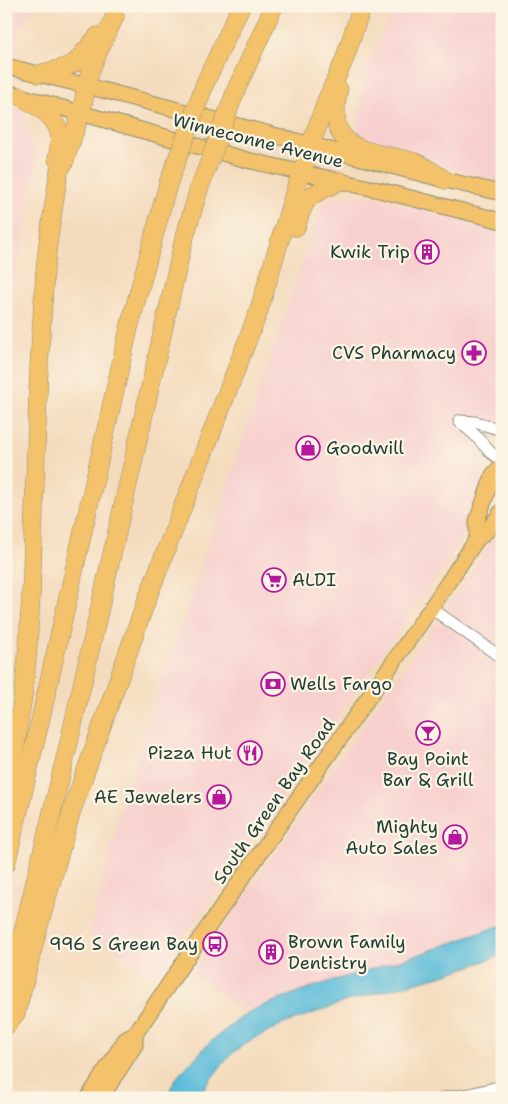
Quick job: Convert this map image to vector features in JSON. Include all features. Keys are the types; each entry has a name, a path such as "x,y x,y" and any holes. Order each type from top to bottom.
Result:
{"highway":[{"path":"6,864 129,328 168,184 206,81 241,6"},
{"path":"6,1001 70,738 183,242 198,192 236,90 274,6"},
{"path":"6,1026 16,1013 72,810 147,599 258,313 296,187 327,99 345,58 362,6"},
{"path":"39,74 75,63 118,11"},
{"path":"6,813 25,681 31,596 39,366 48,243 59,171 64,163 80,112 91,68 118,11"},
{"path":"345,58 344,76 336,101 338,129 343,136 350,144 357,148 418,164 445,180"},
{"path":"13,94 48,114 56,124 60,141 56,162 59,171"},
{"path":"258,313 274,294 302,208 312,195 340,182"}],"main road":[{"name":"Winneconne Avenue","path":"6,66 445,180 502,193"},
{"name":"Winneconne Avenue","path":"13,94 248,160 502,220"},
{"name":"South Green Bay Road","path":"477,539 478,521 493,475 501,465"},
{"name":"South Green Bay Road","path":"88,1098 431,608 477,539 489,529 502,511"},
{"name":"South Green Bay Road","path":"101,1098 134,1045 130,1037"},
{"path":"76,1098 109,1054 130,1037"}],"street":[{"path":"501,465 475,434 459,421 476,422 502,430"},
{"path":"431,608 502,658"},
{"path":"444,1098 502,1086"}],"shaded area":[{"path":"6,6 35,6 17,34 15,56 6,54"},
{"path":"396,6 502,6 502,182 372,148 355,139 367,67"},
{"path":"6,105 23,110 36,160 15,281 6,291"},
{"path":"366,195 502,228 502,434 496,440 487,465 480,496 469,524 448,560 156,977 90,933 125,792 322,203 337,198"},
{"path":"502,520 502,747 492,762 502,769 502,925 423,953 306,989 247,1013 192,972 482,556"}],"water":[{"path":"502,925 502,955 447,974 347,1001 281,1025 249,1041 234,1052 196,1098 165,1098 177,1077 209,1043 247,1013 306,989 423,953"}],"place":[{"name":"Kwik Trip","path":"427,252"},
{"name":"CVS Pharmacy","path":"474,353"},
{"name":"Goodwill","path":"308,448"},
{"name":"ALDI","path":"274,580"},
{"name":"Wells Fargo","path":"273,684"},
{"name":"Bay Point Bar & Grill","path":"428,733"},
{"name":"Pizza Hut","path":"250,753"},
{"name":"AE Jewelers","path":"219,797"},
{"name":"Mighty Auto Sales","path":"455,837"},
{"name":"996 S Green Bay","path":"215,944"},
{"name":"Brown Family Dentistry","path":"271,952"}]}
